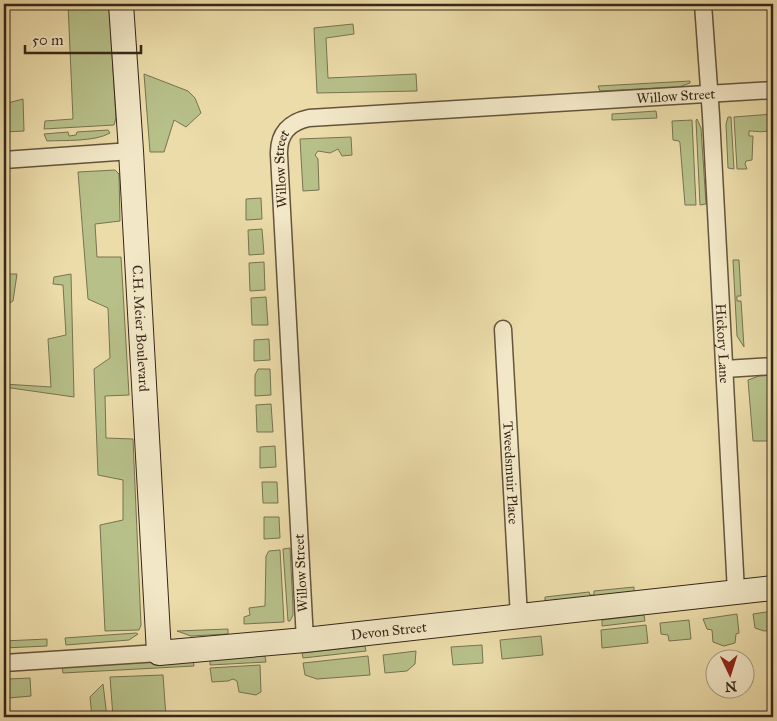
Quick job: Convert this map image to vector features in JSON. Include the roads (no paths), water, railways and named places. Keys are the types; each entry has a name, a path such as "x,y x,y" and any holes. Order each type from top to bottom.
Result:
{"street":[{"name":"C.H. Meier Boulevard","path":"121,4 159,653"},
{"name":"Hickory Lane","path":"703,4 710,94 736,592"},
{"name":"Willow Street","path":"305,640 279,155 281,138 287,129 296,121 309,118 773,90"},
{"path":"4,160 131,152"},
{"name":"Tweedsmuir Place","path":"503,329 519,617"},
{"path":"725,369 773,366"},
{"name":"Devon Street","path":"4,663 159,653 305,640 773,588"}]}
